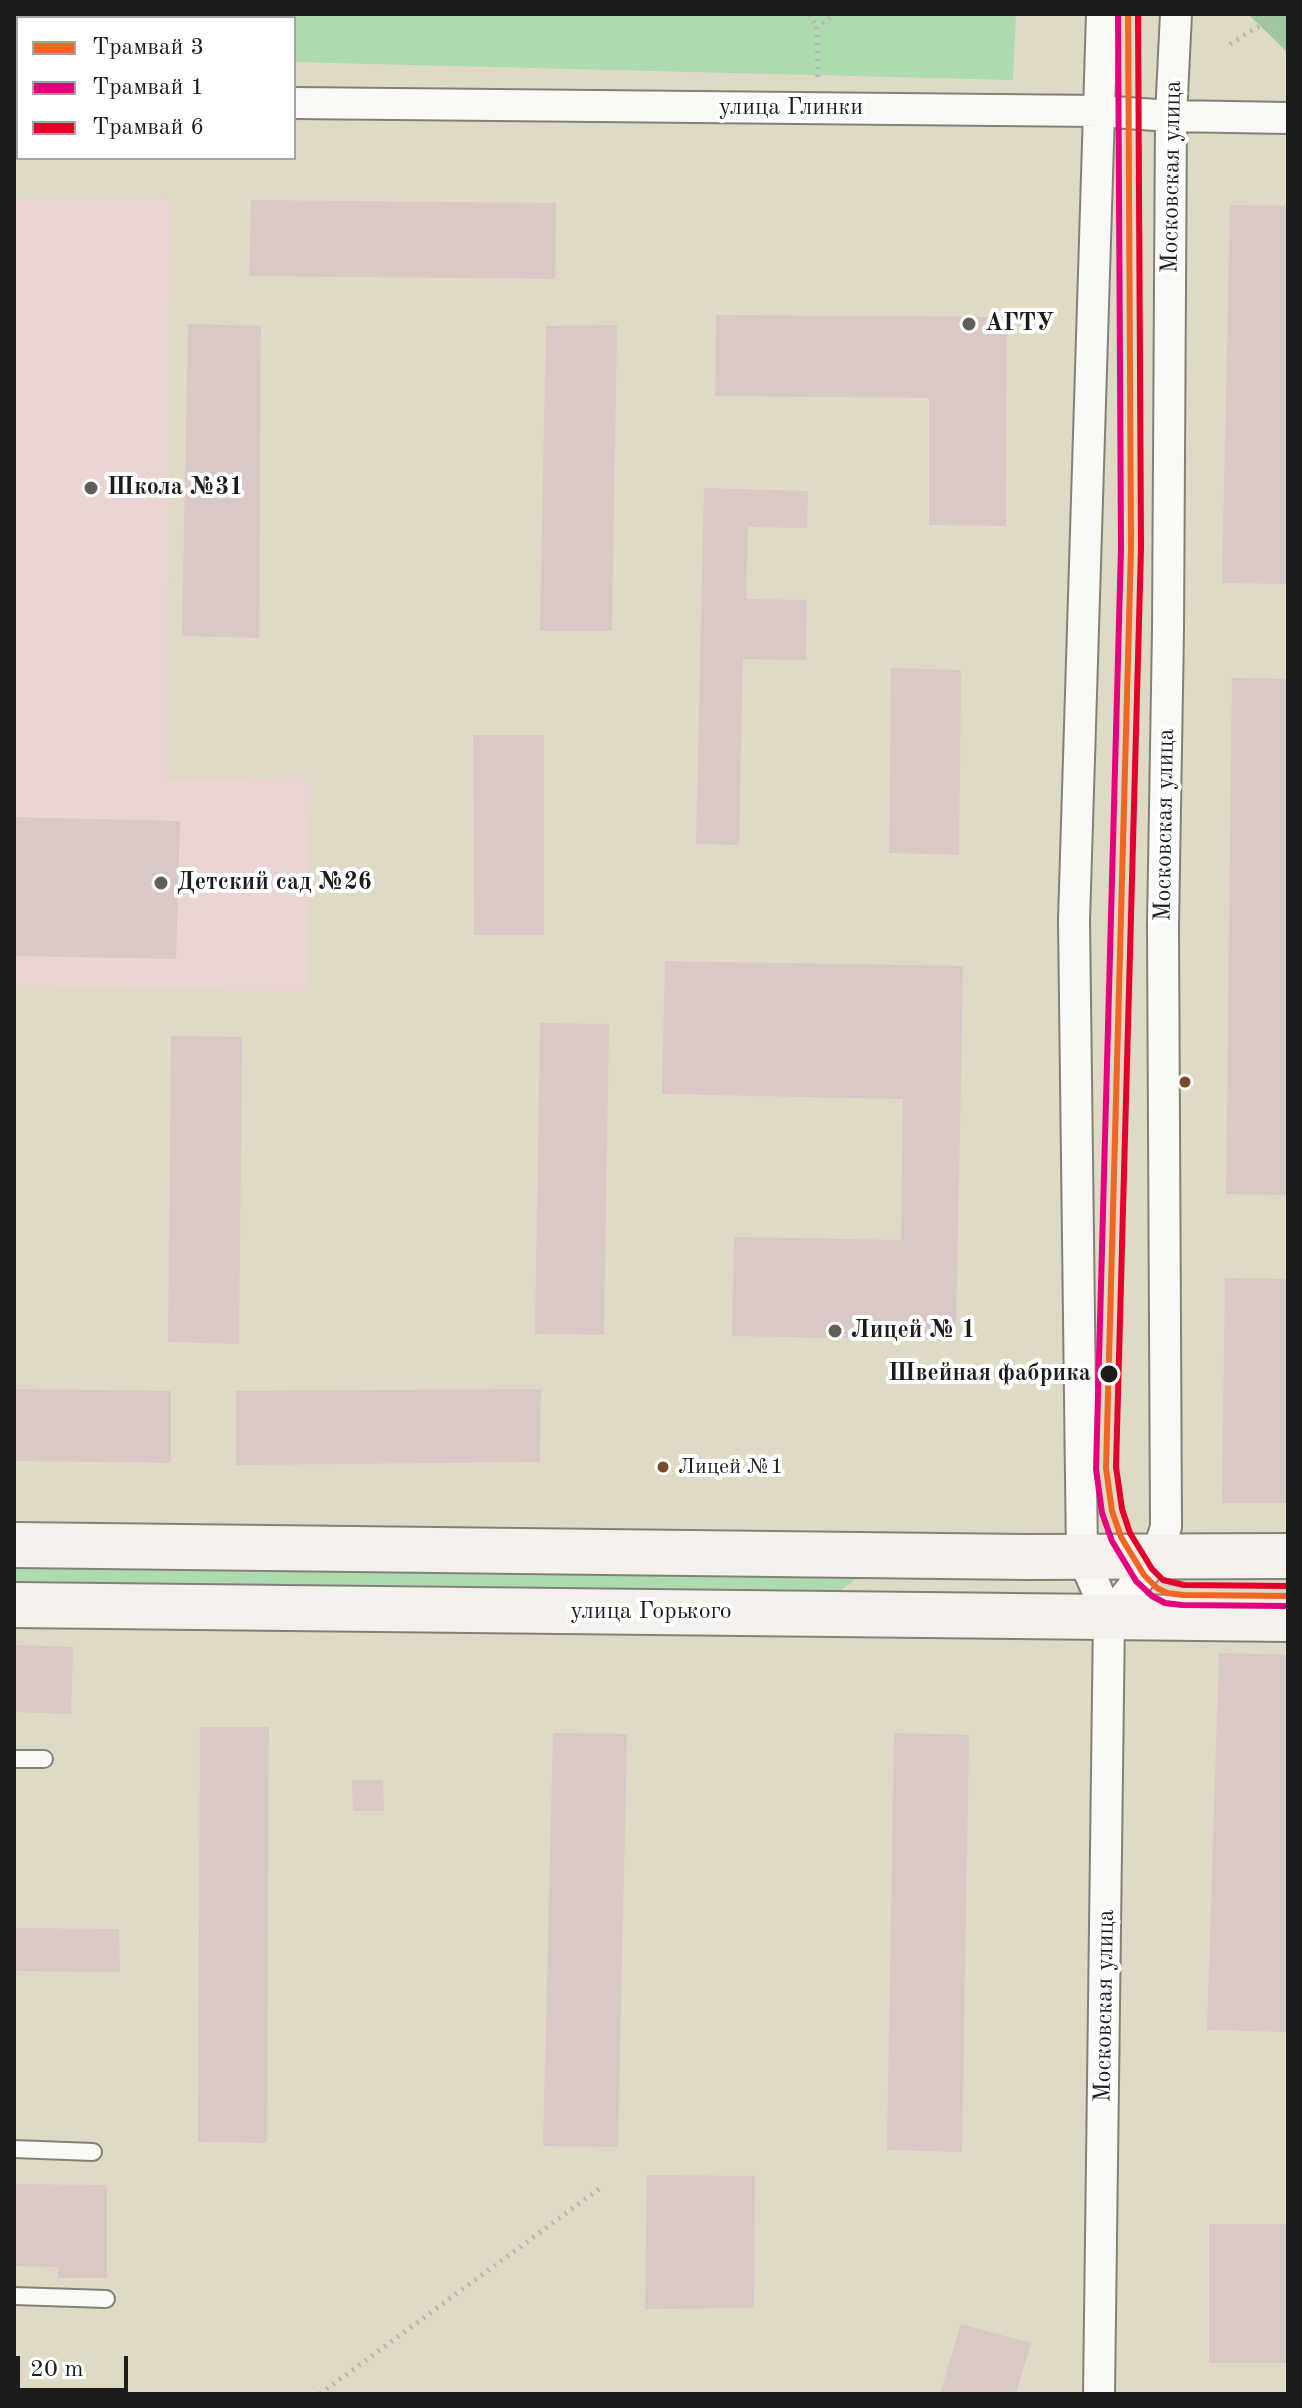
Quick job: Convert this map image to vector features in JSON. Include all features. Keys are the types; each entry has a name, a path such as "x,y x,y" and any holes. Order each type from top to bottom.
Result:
{"main road":[{"path":"14,1545 1288,1556"},
{"name":"улица Горького","path":"14,1605 1288,1619"}],"street":[{"name":"Московская улица","path":"1099,2394 1109,1617 1082,1556 1074,920 1102,14"},
{"name":"Московская улица","path":"1109,1617 1157,1556 1164,1535 1166,1514 1163,926 1171,116 1176,14"},
{"name":"улица Глинки","path":"296,103 1098,111 1288,118"}],"lane":[{"path":"14,1759 44,1759"},
{"path":"14,2149 93,2152"},
{"path":"14,2296 106,2299"}],"path":[{"path":"810,14 817,28 818,81"},
{"path":"817,28 834,14"},
{"path":"1230,44 1279,14"},
{"path":"320,2394 603,2186"}],"shaded area":[{"path":"14,199 170,200 167,780 311,777 306,991 14,986"}],"green space":[{"path":"14,14 1016,14 1013,80 296,62 296,16 16,16 14,55"},
{"path":"1248,14 1288,14 1288,53"},
{"path":"14,1563 868,1570 835,1595 14,1585"}],"building":[{"path":"251,200 556,203 555,279 249,276"},
{"path":"1230,205 1288,206 1288,584 1222,583"},
{"path":"716,315 1007,317 1006,526 929,525 929,398 715,396"},
{"path":"188,324 261,326 259,638 182,636"},
{"path":"617,325 612,631 540,631 546,326"},
{"path":"704,488 808,491 807,528 748,527 746,599 807,600 806,660 743,659 739,845 696,844"},
{"path":"891,668 961,670 959,855 889,853"},
{"path":"1232,678 1288,679 1288,1195 1226,1194"},
{"path":"473,735 544,735 544,935 474,935"},
{"path":"14,817 180,821 176,959 14,956"},
{"path":"665,961 963,966 956,1340 732,1336 734,1237 901,1240 903,1099 662,1094"},
{"path":"540,1023 609,1024 604,1335 535,1334"},
{"path":"171,1036 242,1037 239,1344 168,1342"},
{"path":"1225,1278 1288,1279 1288,1503 1222,1503"},
{"path":"14,1389 171,1391 171,1463 14,1461"},
{"path":"541,1389 540,1462 236,1465 236,1391"},
{"path":"14,1645 73,1647 71,1714 14,1712"},
{"path":"1219,1653 1288,1655 1288,2032 1207,2030"},
{"path":"200,1727 269,1727 267,2143 198,2142"},
{"path":"553,1733 627,1734 618,2147 543,2146"},
{"path":"894,1733 969,1735 962,2152 887,2150"},
{"path":"352,1780 383,1780 384,1811 353,1811"},
{"path":"14,1928 119,1929 120,1972 14,1971"},
{"path":"647,2175 755,2176 754,2308 645,2309"},
{"path":"14,2184 107,2185 107,2278 58,2278 58,2267 14,2266"},
{"path":"1209,2224 1288,2224 1288,2363 1209,2363"},
{"path":"961,2324 1031,2343 1016,2394 940,2394"}],"tram line":[{"name":"1","path":"1118,14 1121,548 1096,1469 1102,1513 1112,1541 1136,1581 1152,1596 1165,1603 1182,1605 1288,1606"},
{"name":"3","path":"1128,14 1131,548 1106,1468 1112,1511 1121,1537 1144,1575 1157,1588 1183,1595 1288,1596"},
{"name":"6","path":"1138,14 1141,548 1116,1467 1122,1509 1130,1533 1152,1569 1163,1580 1184,1585 1288,1586"}],"place":[{"name":"АГТУ","path":"969,324"},
{"name":"Школа №31","path":"91,488"},
{"name":"Детский сад №26","path":"161,883"},
{"name":"Лицей № 1","path":"835,1331"},
{"name":"Швейная фабрика","path":"1109,1374"},
{"name":"Лицей №1","path":"663,1467"}]}
